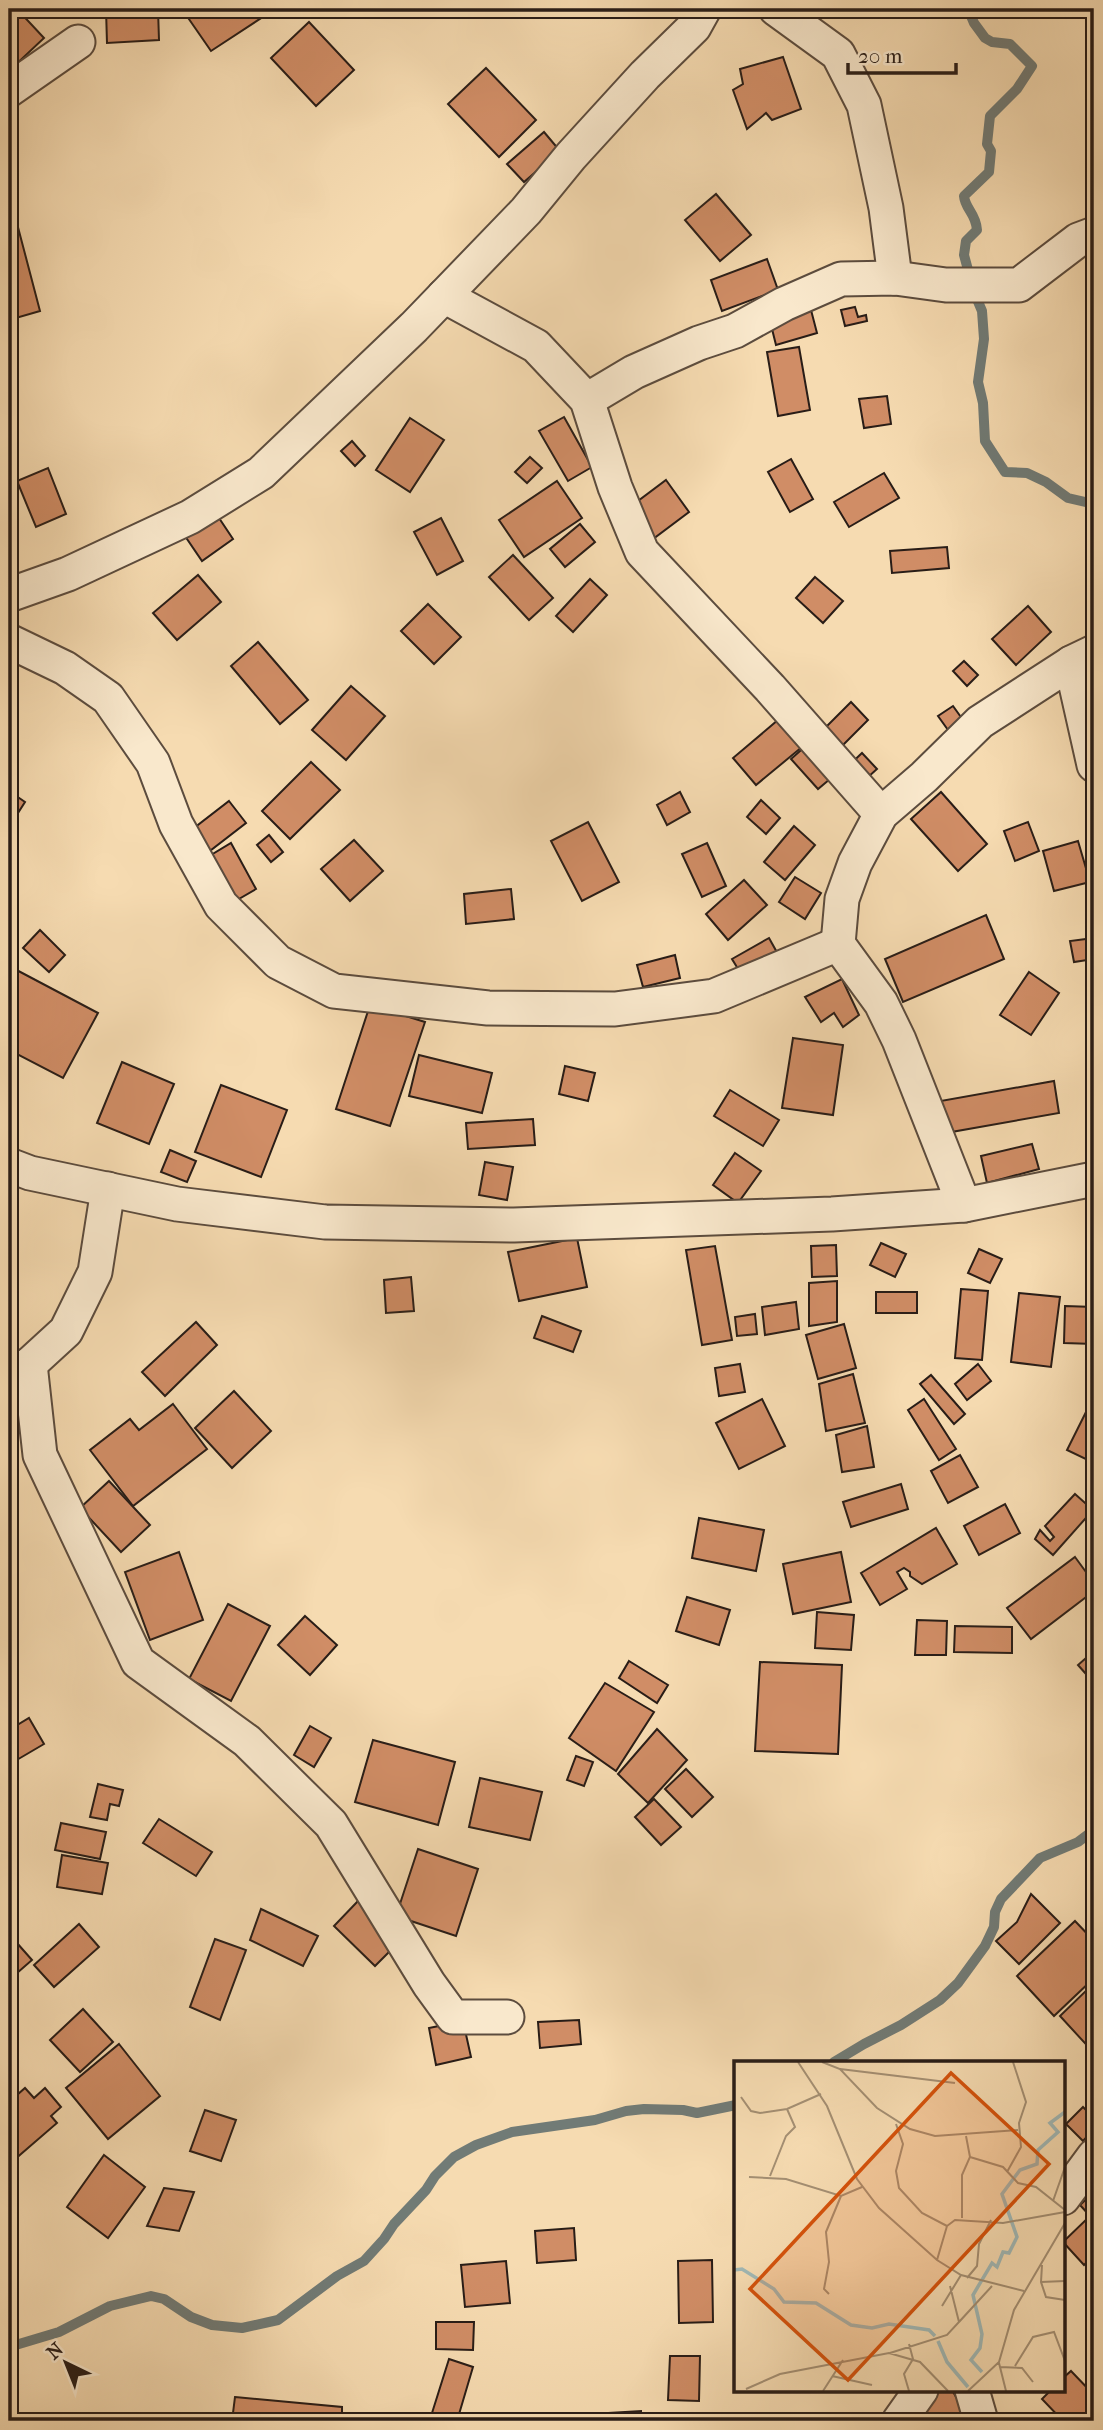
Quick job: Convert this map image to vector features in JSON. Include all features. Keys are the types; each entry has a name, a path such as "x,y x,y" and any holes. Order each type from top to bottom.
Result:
{"street":[{"path":"9,595 68,574 190,517 261,473 414,327 526,211 571,156 694,27 704,9"},
{"path":"776,9 838,54 864,105 886,208 895,278"},
{"path":"9,90 78,42"},
{"path":"587,400 634,372 699,343 735,331 784,303 841,279 895,278 946,285 1019,285 1078,240 1094,234"},
{"path":"444,296 536,346 587,400 615,487 642,552 769,688 881,814"},
{"path":"9,641 65,668 108,698 153,763 176,824 221,905 278,962 334,990 488,1008 615,1009 714,996 838,944"},
{"path":"964,1205 899,1040 881,1003 838,944 842,899 855,863 881,814 925,777 980,722 1083,658 1094,765"},
{"path":"9,1165 30,1173 177,1204 326,1222 514,1225 681,1221 964,1205 1094,1179"},
{"path":"108,1189 95,1272 66,1331 19,1370 40,1455 138,1662 247,1741 331,1824 429,1984 453,2017 507,2017"},
{"path":"1064,2197 1094,2156"},
{"path":"899,2421 920,2392"},
{"path":"973,2392 981,2421"}],"building":[{"path":"9,9 17,9 44,38 9,71"},
{"path":"106,9 158,9 159,40 107,43"},
{"path":"182,9 275,9 211,51"},
{"path":"309,22 354,70 316,106 271,58"},
{"path":"783,57 801,109 772,120 766,113 747,129 733,90 743,84 740,69"},
{"path":"486,68 536,120 499,157 448,104"},
{"path":"544,132 560,151 524,182 507,164"},
{"path":"9,193 40,311 9,320"},
{"path":"716,194 751,235 720,261 685,220"},
{"path":"767,259 778,290 722,311 711,280"},
{"path":"855,307 858,317 866,315 867,321 845,326 841,310"},
{"path":"811,310 817,333 776,345 770,321"},
{"path":"799,347 810,410 778,416 767,352"},
{"path":"887,396 891,424 864,428 859,399"},
{"path":"564,417 592,467 568,481 539,431"},
{"path":"410,418 444,440 410,492 376,470"},
{"path":"352,441 365,456 355,466 341,451"},
{"path":"530,457 542,468 527,483 515,472"},
{"path":"791,459 813,499 790,512 768,472"},
{"path":"48,468 66,514 36,527 17,481"},
{"path":"884,473 899,498 849,527 834,502"},
{"path":"666,480 689,512 653,539 630,507"},
{"path":"557,481 582,518 524,557 499,520"},
{"path":"217,515 233,539 202,561 185,536"},
{"path":"441,518 463,561 437,575 414,532"},
{"path":"580,524 595,542 565,567 550,549"},
{"path":"947,547 949,568 892,573 890,551"},
{"path":"513,555 553,598 529,620 489,577"},
{"path":"198,575 221,602 177,640 153,613"},
{"path":"815,577 843,601 823,623 796,598"},
{"path":"590,579 607,595 573,632 556,616"},
{"path":"428,604 461,637 434,664 401,631"},
{"path":"1028,606 1051,632 1016,665 992,639"},
{"path":"258,642 308,700 280,724 231,666"},
{"path":"964,661 978,675 967,686 953,671"},
{"path":"351,686 385,716 346,760 312,730"},
{"path":"851,702 868,720 839,749 822,731"},
{"path":"953,706 963,720 948,730 938,716"},
{"path":"778,720 802,747 756,785 733,758"},
{"path":"809,743 836,774 818,789 791,759"},
{"path":"862,753 877,769 858,786 843,771"},
{"path":"311,762 340,790 290,839 262,811"},
{"path":"9,791 25,802 9,827"},
{"path":"680,792 690,812 667,825 657,805"},
{"path":"941,792 987,844 958,871 911,819"},
{"path":"761,800 780,818 766,834 747,817"},
{"path":"229,801 246,823 202,857 185,835"},
{"path":"588,822 619,882 582,901 551,841"},
{"path":"1028,822 1039,851 1015,861 1004,831"},
{"path":"794,826 815,845 785,880 764,862"},
{"path":"269,835 283,852 271,862 257,845"},
{"path":"354,840 383,871 350,901 321,869"},
{"path":"1078,841 1090,882 1054,891 1043,851"},
{"path":"231,843 256,889 232,903 206,858"},
{"path":"707,843 726,886 702,897 682,854"},
{"path":"795,877 821,893 805,919 779,902"},
{"path":"744,880 767,905 728,940 706,914"},
{"path":"511,889 514,919 466,924 464,894"},
{"path":"986,915 1004,959 903,1002 885,959"},
{"path":"40,930 65,955 49,972 23,948"},
{"path":"769,938 779,956 743,977 732,959"},
{"path":"1094,938 1094,959 1074,962 1070,941"},
{"path":"675,955 680,978 643,987 637,965"},
{"path":"9,966 98,1013 63,1078 9,1050"},
{"path":"1029,972 1059,993 1031,1035 1000,1015"},
{"path":"842,979 859,1015 843,1027 834,1013 821,1022 805,997"},
{"path":"370,1005 425,1022 390,1126 336,1109"},
{"path":"793,1038 843,1045 833,1115 782,1108"},
{"path":"419,1055 492,1073 482,1113 409,1096"},
{"path":"122,1062 174,1084 149,1144 97,1123"},
{"path":"565,1066 595,1073 588,1101 559,1094"},
{"path":"1054,1081 1059,1113 940,1134 935,1102"},
{"path":"221,1085 287,1110 261,1177 195,1152"},
{"path":"730,1090 779,1120 763,1146 714,1116"},
{"path":"533,1119 535,1145 468,1149 466,1123"},
{"path":"1032,1144 1039,1169 987,1183 981,1156"},
{"path":"170,1150 196,1161 187,1182 161,1172"},
{"path":"735,1153 761,1171 738,1203 713,1185"},
{"path":"485,1162 513,1167 507,1200 479,1195"},
{"path":"577,1238 587,1287 519,1301 508,1252"},
{"path":"881,1243 906,1254 895,1277 870,1265"},
{"path":"836,1245 837,1276 812,1277 811,1246"},
{"path":"715,1246 732,1340 702,1345 686,1250"},
{"path":"979,1249 1002,1259 990,1283 968,1273"},
{"path":"411,1277 414,1311 386,1313 384,1280"},
{"path":"837,1281 837,1322 809,1326 809,1283"},
{"path":"961,1289 988,1291 982,1360 955,1358"},
{"path":"876,1292 917,1292 917,1313 876,1313"},
{"path":"1019,1293 1060,1297 1051,1367 1011,1362"},
{"path":"796,1302 799,1329 765,1335 762,1307"},
{"path":"1065,1306 1094,1307 1094,1344 1064,1343"},
{"path":"755,1314 757,1334 737,1336 735,1317"},
{"path":"542,1316 581,1331 573,1352 534,1338"},
{"path":"196,1322 217,1345 165,1396 142,1372"},
{"path":"844,1324 856,1368 818,1379 806,1335"},
{"path":"740,1364 745,1392 719,1396 715,1368"},
{"path":"978,1364 991,1381 967,1400 955,1384"},
{"path":"853,1374 865,1423 826,1431 819,1384"},
{"path":"931,1375 965,1414 954,1424 920,1384"},
{"path":"234,1391 271,1431 232,1468 195,1428"},
{"path":"762,1399 785,1446 739,1469 716,1423"},
{"path":"924,1399 956,1449 939,1460 908,1410"},
{"path":"1094,1399 1094,1463 1067,1450"},
{"path":"173,1404 207,1449 133,1506 90,1450 130,1419 139,1430"},
{"path":"867,1426 874,1467 842,1472 836,1435"},
{"path":"960,1455 978,1487 948,1503 931,1471"},
{"path":"109,1481 150,1525 121,1552 80,1508"},
{"path":"901,1484 908,1509 851,1527 843,1502"},
{"path":"1075,1494 1093,1510 1053,1555 1035,1539 1040,1530 1050,1541 1054,1537 1045,1526"},
{"path":"1005,1504 1020,1533 979,1555 964,1526"},
{"path":"699,1518 764,1530 756,1571 692,1558"},
{"path":"936,1528 957,1564 922,1584 904,1568 897,1572 907,1589 880,1605 861,1573"},
{"path":"179,1552 203,1620 150,1640 125,1572"},
{"path":"841,1552 851,1602 793,1614 783,1564"},
{"path":"1075,1557 1094,1583 1094,1591 1031,1639 1007,1608"},
{"path":"687,1597 730,1610 719,1645 676,1631"},
{"path":"228,1604 270,1626 231,1701 189,1679"},
{"path":"817,1612 854,1615 851,1650 815,1648"},
{"path":"305,1616 337,1645 310,1675 278,1645"},
{"path":"917,1620 947,1621 946,1655 915,1655"},
{"path":"955,1626 1012,1627 1012,1653 954,1652"},
{"path":"1094,1651 1094,1683 1078,1665"},
{"path":"629,1661 668,1685 657,1703 619,1678"},
{"path":"760,1662 842,1665 838,1754 755,1751"},
{"path":"605,1683 654,1712 616,1771 569,1738"},
{"path":"29,1718 44,1744 15,1761 9,1751 9,1730"},
{"path":"310,1726 331,1738 314,1767 294,1755"},
{"path":"657,1729 687,1760 648,1803 618,1774"},
{"path":"373,1740 455,1762 438,1825 355,1802"},
{"path":"576,1756 593,1762 584,1786 567,1780"},
{"path":"686,1769 713,1797 692,1817 665,1789"},
{"path":"480,1778 542,1792 530,1840 469,1827"},
{"path":"98,1784 123,1790 119,1806 110,1804 107,1820 90,1817"},
{"path":"654,1799 681,1827 661,1845 635,1817"},
{"path":"159,1819 212,1852 196,1876 143,1843"},
{"path":"61,1823 106,1832 100,1859 55,1850"},
{"path":"418,1849 478,1869 456,1936 396,1916"},
{"path":"62,1855 108,1863 102,1894 57,1887"},
{"path":"1031,1894 1060,1923 1019,1964 996,1941 1017,1922"},
{"path":"358,1901 399,1942 375,1966 334,1926"},
{"path":"261,1909 318,1936 303,1966 250,1940"},
{"path":"1075,1921 1094,1941 1094,1978 1054,2016 1017,1976"},
{"path":"79,1924 99,1947 54,1987 34,1965"},
{"path":"9,1934 32,1960 9,1980"},
{"path":"215,1939 246,1950 220,2020 190,2007"},
{"path":"1094,1983 1094,2053 1060,2016"},
{"path":"83,2009 113,2042 80,2072 50,2040"},
{"path":"579,2020 581,2044 540,2048 538,2022"},
{"path":"463,2021 471,2057 436,2065 429,2028"},
{"path":"119,2044 160,2096 108,2139 66,2088"},
{"path":"25,2088 34,2098 45,2088 61,2107 51,2116 57,2123 14,2160 9,2154 9,2102"},
{"path":"1083,2107 1094,2118 1094,2129 1083,2141 1066,2124"},
{"path":"205,2110 236,2120 221,2161 190,2151"},
{"path":"104,2155 145,2187 108,2238 67,2207"},
{"path":"164,2188 194,2192 179,2231 147,2226"},
{"path":"1094,2192 1094,2255 1084,2265 1064,2243 1090,2216 1080,2205"},
{"path":"574,2228 576,2260 537,2263 535,2231"},
{"path":"712,2260 713,2322 679,2323 678,2261"},
{"path":"506,2261 510,2303 465,2307 461,2265"},
{"path":"436,2322 474,2322 473,2350 436,2349"},
{"path":"670,2356 700,2356 699,2401 668,2400"},
{"path":"449,2359 473,2367 457,2421 432,2413"},
{"path":"1071,2371 1094,2395 1094,2412 1084,2421 1063,2421 1042,2399 1049,2392 1064,2392 1064,2377"},
{"path":"937,2392 953,2392 970,2421 932,2421 921,2401"},
{"path":"235,2397 342,2407 342,2421 232,2421"},
{"path":"641,2411 641,2421 592,2421 592,2414"}],"waterway":[{"path":"968,9 985,38 992,42 1010,44 1032,66 1017,89 990,116 987,144 991,151 989,172 964,196 977,230 966,241 964,255 982,311 984,339 978,382 983,403 985,441 1005,472 1027,473 1046,482 1068,498 1094,504"},
{"path":"836,2061 940,2000 958,1983 985,1946 994,1927 995,1912 1001,1899 1040,1858 1078,1842 1094,1830"},
{"path":"9,2347 59,2332 110,2306 151,2296 164,2299 191,2317 212,2325 242,2328 278,2320 337,2276 364,2261 435,2176 454,2157 476,2145 512,2132 595,2120 626,2111 683,2110 697,2113 734,2105"}]}
